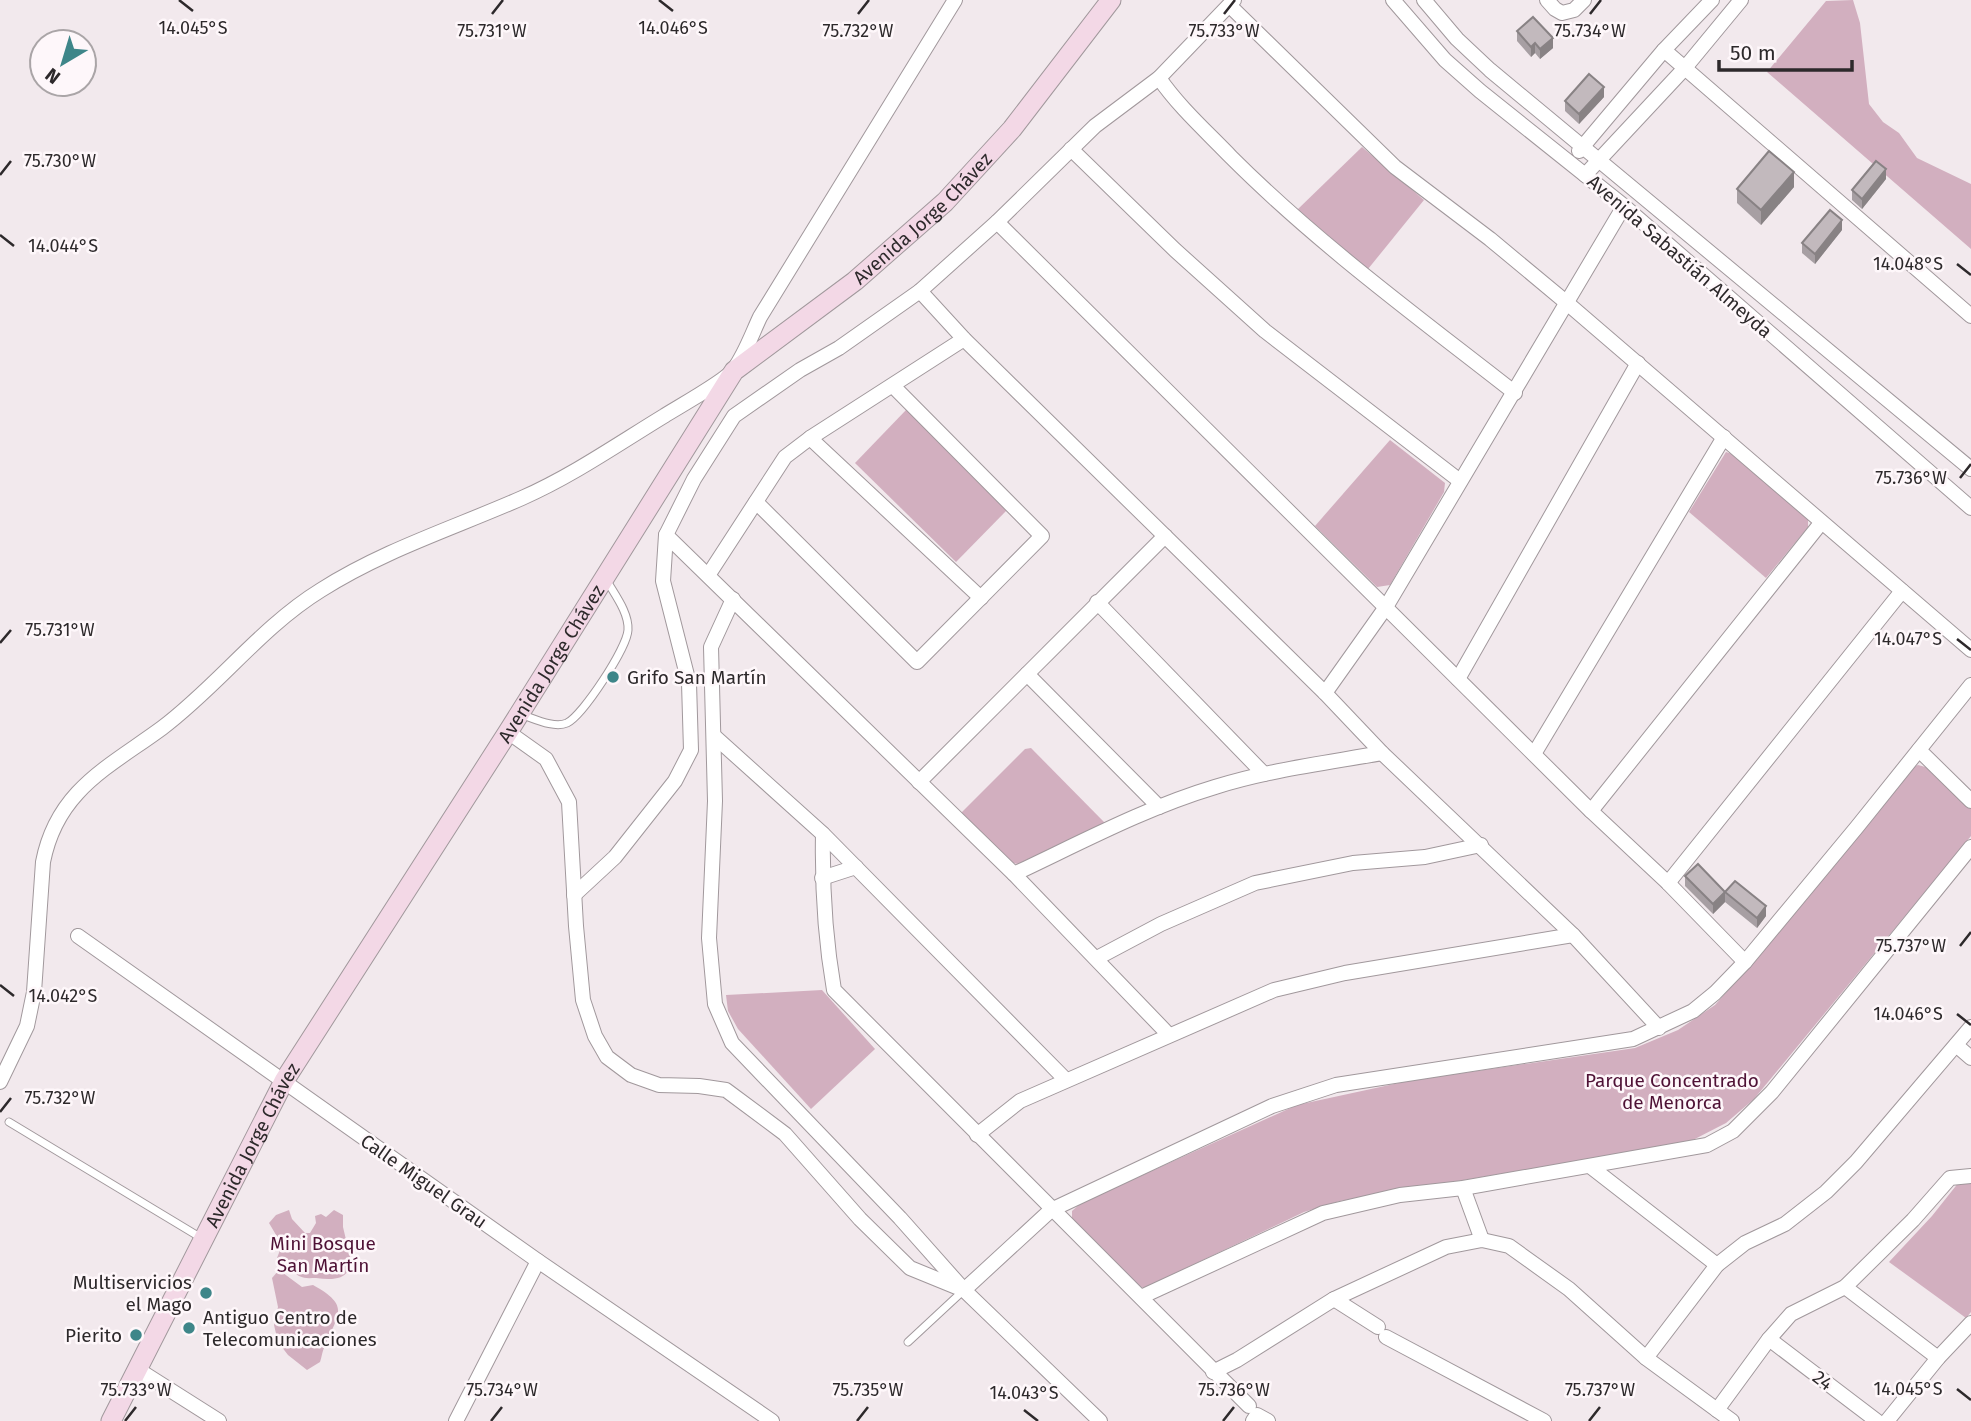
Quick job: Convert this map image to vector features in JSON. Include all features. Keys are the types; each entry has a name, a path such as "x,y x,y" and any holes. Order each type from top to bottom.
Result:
{"main road":[{"name":"Avenida Jorge Chávez","path":"111,1421 284,1082 734,371 855,281 945,202 1012,129 1111,0"}],"street":[{"path":"0,1082 27,1026 34,992 43,862 47,842 74,797 90,778 162,728 194,702 286,615 317,592 388,553 526,496 618,444 734,371 760,317 844,176 955,0"},
{"name":"Avenida Sabastián Almeyda","path":"1393,0 1445,60 1480,91 1624,206 1971,508"},
{"name":"Avenida Sabastián Almeyda","path":"1424,0 1457,39 1490,70 1971,470"},
{"path":"1547,0 1562,13 1574,10 1584,0"},
{"path":"1569,162 1664,50 1712,0"},
{"path":"1585,175 1684,69 1741,0"},
{"path":"574,895 615,857 675,781 691,750 689,683 663,582 666,535 694,479 734,416 800,370 839,348 920,291 997,222 1104,119 1159,78 1232,3 1395,166 1567,303 1971,650"},
{"path":"1664,50 1971,316"},
{"path":"1159,78 1173,98 1265,191 1365,275 1515,393"},
{"path":"1071,149 1175,250 1265,331 1460,481"},
{"path":"1325,693 1385,607 1515,393 1624,206"},
{"path":"997,222 1745,962"},
{"path":"920,291 964,340 1325,693 1382,753 1573,935 1659,1028"},
{"path":"709,574 785,457 810,438 964,340"},
{"path":"1458,679 1638,363"},
{"path":"756,502 918,662 1042,536 893,386"},
{"path":"1534,754 1724,437"},
{"path":"810,438 981,598"},
{"path":"1591,811 1821,523"},
{"path":"666,535 1014,874 1168,1035"},
{"path":"919,782 1165,536"},
{"path":"1668,883 1902,591"},
{"path":"733,599 711,647 715,801 709,938 715,1004 732,1043 900,1218 964,1290 1100,1421"},
{"path":"1097,602 1264,774"},
{"path":"1027,674 1159,807"},
{"path":"964,1290 1051,1210 1272,1106 1336,1085 1633,1038 1693,1011 1745,962 1971,684"},
{"path":"508,732 547,759 569,802 583,1000 594,1036 607,1057 631,1075 659,1085 726,1090 785,1134 860,1219 910,1268 964,1290"},
{"path":"714,736 823,834 1066,1080"},
{"path":"1919,750 1971,802"},
{"path":"1014,874 1159,807 1215,787 1264,774 1382,753"},
{"path":"823,834 825,941 834,990 1257,1416"},
{"path":"1097,958 1161,924 1255,883 1353,863 1425,857 1481,845"},
{"path":"1141,1297 1323,1213 1400,1195 1463,1188 1707,1145 1733,1130 1772,1092 1971,847"},
{"path":"822,878 856,867"},
{"path":"977,1135 1020,1101 1274,990 1345,973 1573,935"},
{"name":"Calle Miguel Grau","path":"78,936 538,1261 772,1421"},
{"path":"1646,1358 1717,1265 1745,1243 1785,1224 1826,1192 1856,1163 1971,1027"},
{"path":"1956,1045 1971,1058"},
{"path":"1591,1167 1717,1265"},
{"path":"1717,1410 1769,1339 1791,1314 1845,1287 1913,1220 1950,1178 1971,1176"},
{"path":"1463,1188 1482,1240"},
{"path":"1213,1372 1237,1360 1334,1299 1446,1247 1482,1240 1509,1246 1569,1289 1646,1358 1732,1421"},
{"path":"456,1421 538,1261"},
{"path":"1845,1287 1938,1358"},
{"path":"1334,1299 1382,1332 1544,1421"},
{"path":"1887,1421 1938,1358 1971,1323"},
{"name":"24","path":"1769,1339 1877,1421"},
{"path":"137,1369 219,1421"}],"lane":[{"path":"519,714 557,725 568,723 580,712 624,647 628,629 624,611 604,575"},
{"path":"9,1122 204,1240"},
{"path":"908,1342 964,1290"}],"green space":[{"path":"1853,0 1860,23 1869,104 1883,122 1899,133 1917,158 1971,184 1971,249 1767,72 1826,1"},
{"path":"1362,147 1424,200 1368,269 1297,210"},
{"path":"907,409 1007,510 956,562 855,463"},
{"path":"1390,440 1445,483 1444,492 1390,585 1377,587 1315,526"},
{"path":"1726,452 1738,456 1808,518 1808,527 1766,578 1689,512"},
{"path":"1031,748 1105,823 1018,864 1007,862 960,814 1025,749"},
{"name":"Parque Concentrado de Menorca","path":"1918,765 1929,768 1971,808 1971,836 1754,1099 1726,1123 1689,1142 1340,1201 1304,1212 1144,1288 1137,1285 1072,1219 1072,1211 1081,1203 1297,1105 1408,1081 1635,1048 1678,1030 1715,1005 1912,768"},
{"path":"822,990 875,1049 811,1109 738,1029 728,1011 726,995"},
{"path":"1967,1181 1971,1184 1971,1312 1966,1318 1889,1262 1959,1182"},
{"name":"Mini Bosque San Martín","path":"289,1210 292,1219 305,1233 310,1233 316,1223 315,1216 321,1214 326,1217 334,1210 343,1215 351,1261 350,1268 343,1276 334,1279 303,1278 277,1258 282,1245 269,1223 276,1215"},
{"path":"279,1270 302,1287 313,1285 325,1292 337,1305 337,1318 320,1362 307,1370 288,1355 278,1342 274,1325 278,1307 272,1278"}],"building":[{"path":"1533,17 1553,38 1540,49 1535,43 1531,47 1517,31"},
{"path":"1589,74 1604,87 1579,114 1565,101"},
{"path":"1769,151 1794,172 1761,210 1737,189"},
{"path":"1876,161 1886,169 1862,199 1852,190"},
{"path":"1830,210 1842,220 1815,254 1802,243"},
{"path":"1698,864 1725,892 1713,904 1685,876"},
{"path":"1735,881 1766,906 1757,918 1725,892"}],"place":[{"name":"Grifo San Martín","path":"613,677"},
{"name":"Multiservicios el Mago","path":"206,1293"},
{"name":"Antiguo Centro de Telecomunicaciones","path":"189,1328"},
{"name":"Pierito","path":"136,1335"}]}
